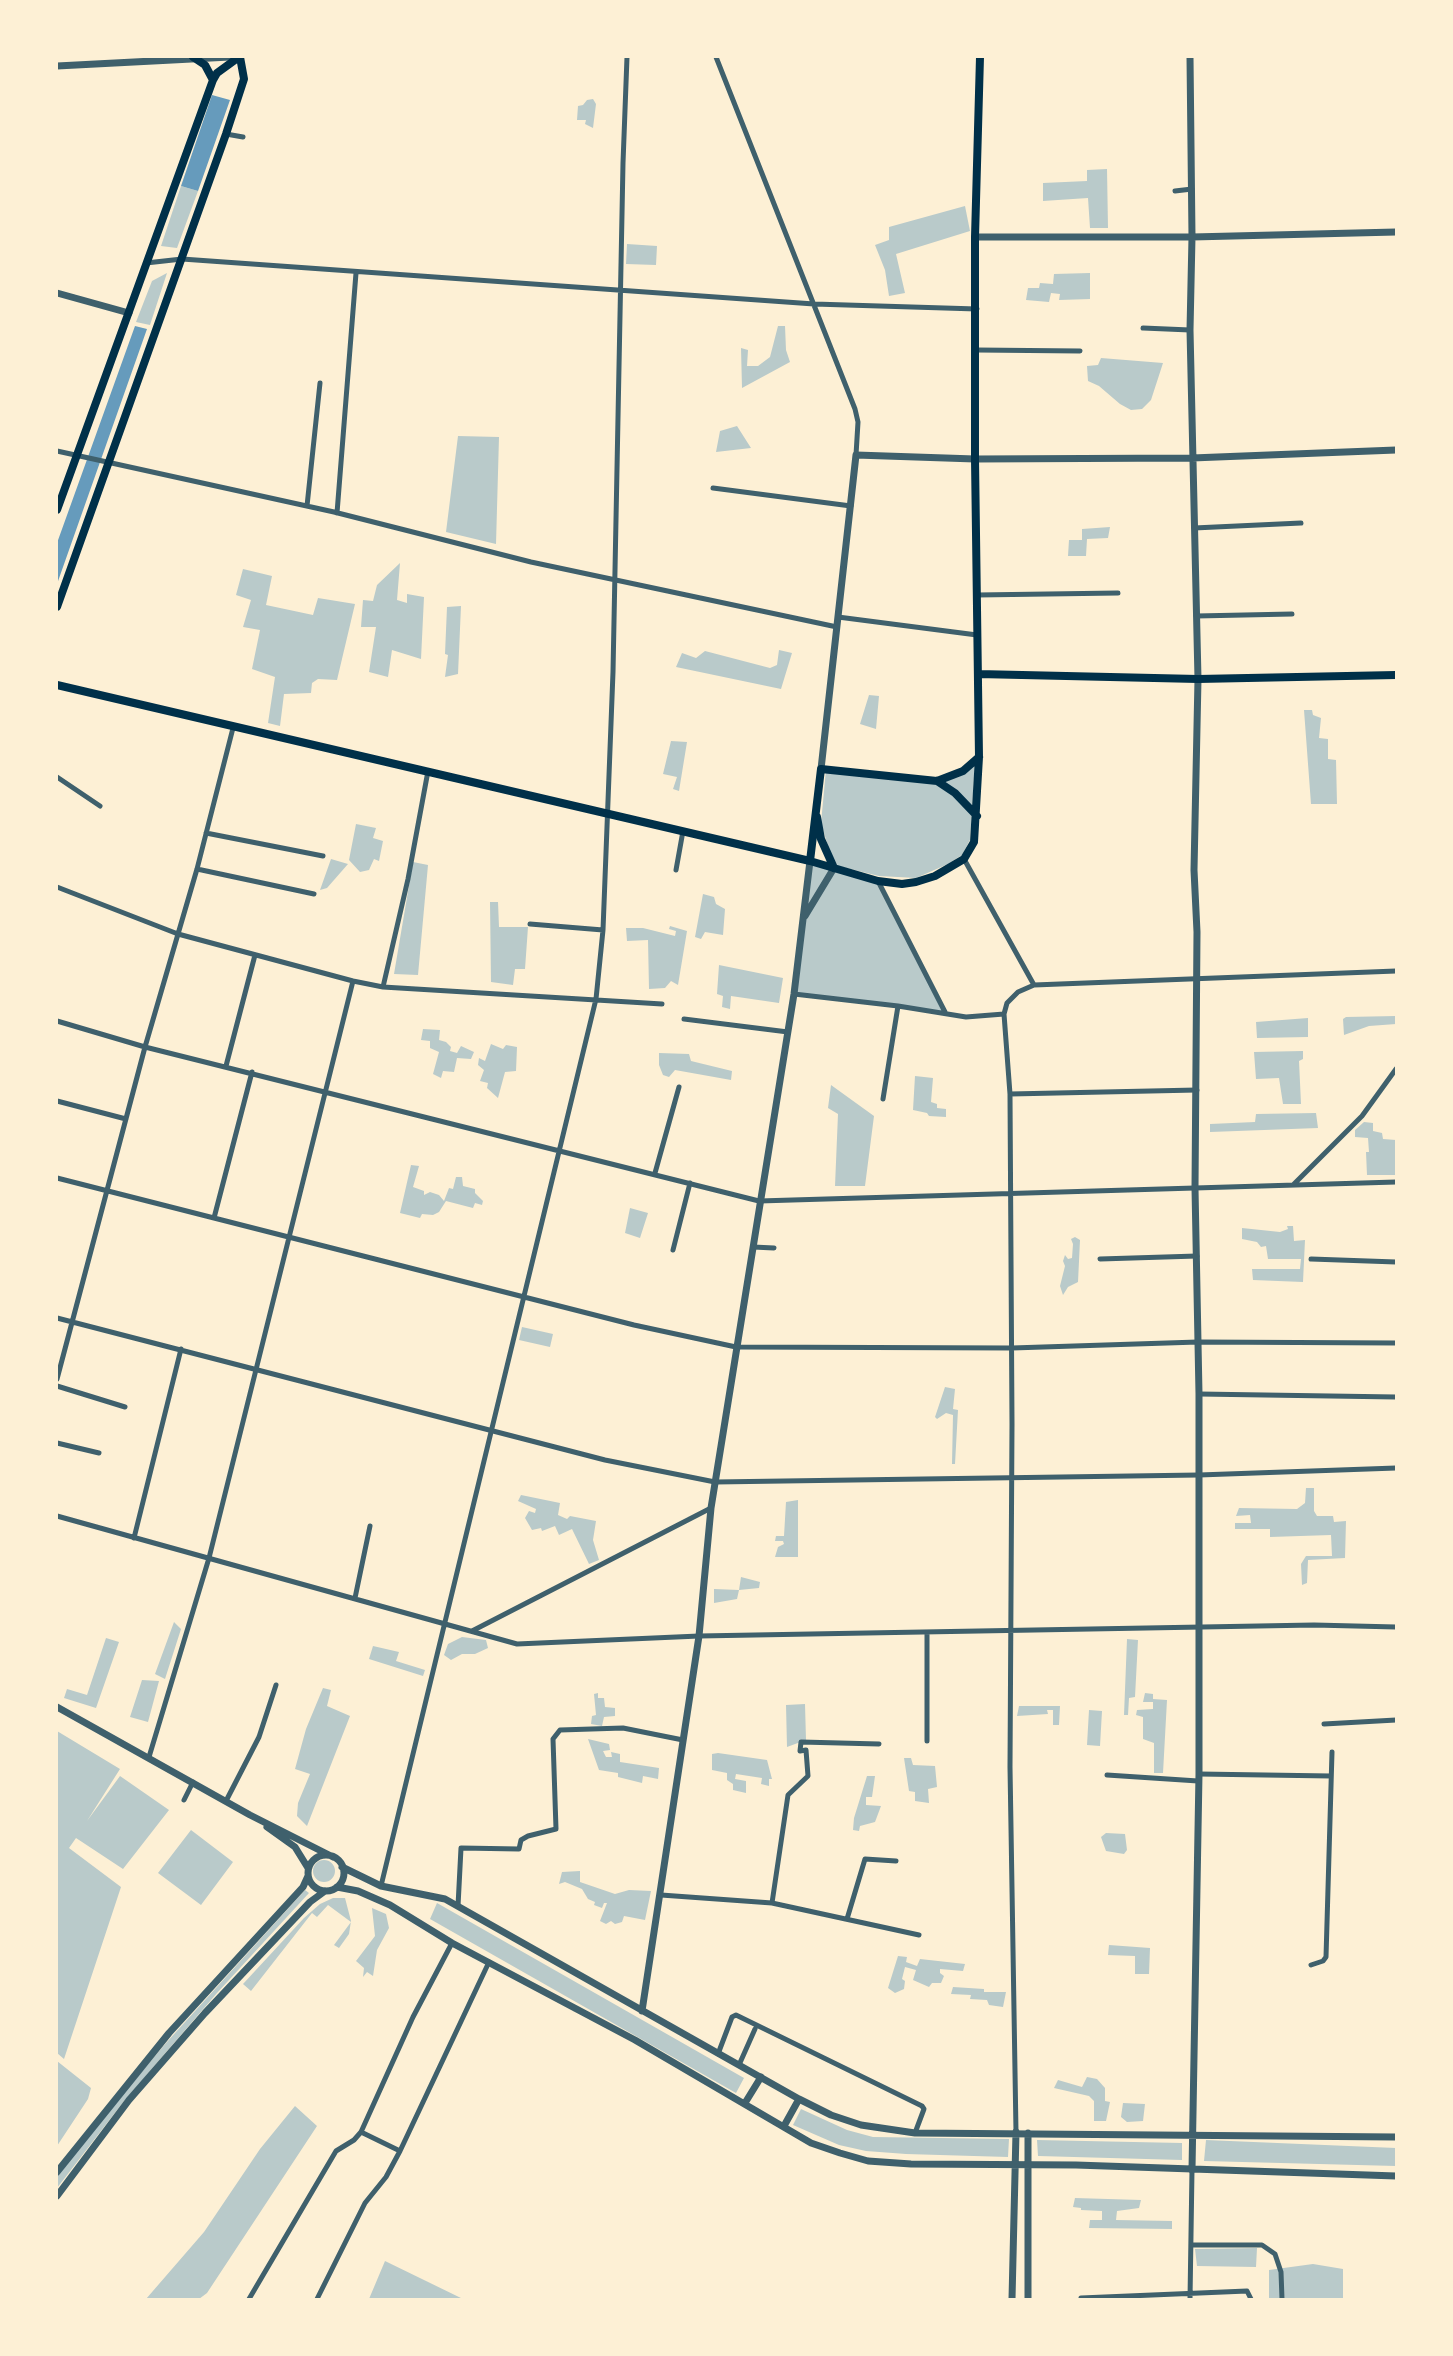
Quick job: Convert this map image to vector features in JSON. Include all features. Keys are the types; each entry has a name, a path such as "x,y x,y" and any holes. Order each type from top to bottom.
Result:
{"main road":[{"path":"193,57 205,64 213,80"},
{"path":"57,510 81,454 146,263 213,80 218,73 240,57 244,79 226,134 182,259 106,460 57,607"},
{"path":"57,685 232,728 428,771 810,861 878,881 902,884 916,882 935,876 964,859 974,842 979,757 975,237 980,57"},
{"path":"978,674 1198,679 1396,675"},
{"path":"810,861 821,769 937,781 963,771 979,757"},
{"path":"937,781 955,793 976,816"},
{"path":"816,803 821,838 834,868"}],"street":[{"path":"57,66 155,58 230,57"},
{"path":"381,1886 596,999 603,930 607,813 627,57"},
{"path":"716,57 855,409 858,422 851,506 821,769"},
{"path":"1190,57 1192,189 1190,330 1198,679 1194,870 1197,978 1196,1188 1199,1394 1198,1777 1190,2297"},
{"path":"226,134 243,137"},
{"path":"1175,191 1192,189"},
{"path":"975,237 1192,237 1396,232"},
{"path":"146,263 182,259 814,304 977,309"},
{"path":"337,513 356,273"},
{"path":"57,293 129,314"},
{"path":"1143,327 1190,330"},
{"path":"977,350 1080,351"},
{"path":"307,506 320,383"},
{"path":"57,450 337,513 471,549 837,627"},
{"path":"856,454 975,459 1192,458 1396,450"},
{"path":"713,488 851,506"},
{"path":"1194,528 1301,523"},
{"path":"977,595 1118,593"},
{"path":"1196,616 1292,614"},
{"path":"838,617 977,635"},
{"path":"57,1379 145,1047 197,869 232,728"},
{"path":"383,987 408,879 428,771"},
{"path":"57,777 100,806"},
{"path":"676,870 683,831"},
{"path":"206,833 323,856"},
{"path":"964,859 1034,985"},
{"path":"642,2011 699,1636 711,1508 794,994 810,861"},
{"path":"802,921 834,868"},
{"path":"197,869 314,894"},
{"path":"878,881 945,1012"},
{"path":"57,887 178,934 383,987 662,1004"},
{"path":"530,924 603,930"},
{"path":"226,1066 255,955"},
{"path":"1012,2299 1016,2132 1010,1767 1013,1630 1012,1348 1010,1094 1004,1014 1007,1003 1018,992 1034,985 1396,970"},
{"path":"149,1757 209,1558 353,981"},
{"path":"794,994 945,1012 966,1017 1004,1014"},
{"path":"883,1099 898,1006"},
{"path":"684,1019 788,1032"},
{"path":"57,1021 145,1047 560,1149 759,1201 1396,1182"},
{"path":"1293,1185 1362,1116 1396,1069"},
{"path":"214,1218 252,1072"},
{"path":"655,1173 679,1087"},
{"path":"1010,1094 1197,1090"},
{"path":"57,1101 126,1119"},
{"path":"57,1178 634,1325 736,1347 1012,1348 1198,1342 1396,1343"},
{"path":"673,1250 690,1183"},
{"path":"753,1247 774,1248"},
{"path":"1100,1259 1197,1256"},
{"path":"1311,1259 1396,1262"},
{"path":"57,1318 181,1348 605,1460 715,1482 1199,1475 1396,1468"},
{"path":"134,1538 181,1348"},
{"path":"57,1386 125,1407"},
{"path":"1199,1394 1396,1397"},
{"path":"57,1443 99,1453"},
{"path":"472,1631 711,1508"},
{"path":"57,1516 517,1644 699,1636 1314,1625 1396,1627"},
{"path":"355,1598 370,1526"},
{"path":"927,1633 927,1741"},
{"path":"226,1801 259,1737 276,1685"},
{"path":"57,1707 250,1815 333,1857 342,1867 381,1886 401,1892 426,1894 458,1906 800,2099 831,2115 861,2125 915,2133 1016,2132 1396,2137"},
{"path":"1324,1724 1396,1720"},
{"path":"458,1906 460,1849 519,1849 521,1840 528,1836 556,1829 553,1739 560,1730 623,1728 683,1740"},
{"path":"772,1903 788,1795 808,1776 806,1750 800,1751 801,1742 879,1744"},
{"path":"1311,1965 1323,1961 1326,1957 1332,1752"},
{"path":"1107,1775 1331,1776"},
{"path":"184,1800 193,1782"},
{"path":"250,1815 295,1847 313,1887 324,1891"},
{"path":"57,2172 169,2033 303,1887 308,1872 318,1857 333,1857"},
{"path":"847,1919 865,1859 896,1862"},
{"path":"338,1887 344,1875 342,1867"},
{"path":"57,2196 129,2100 204,2013 309,1902 324,1891 338,1887 358,1891 390,1905 452,1943 635,2040 811,2143 868,2161 910,2164 1028,2164 1396,2176"},
{"path":"661,1895 772,1903 919,1935"},
{"path":"249,2299 336,2151 354,2140 361,2132 417,2007 452,1943"},
{"path":"317,2299 365,2203 386,2177 400,2151 489,1962"},
{"path":"718,2054 732,2017 736,2015 922,2106 924,2109 915,2133"},
{"path":"739,2065 755,2029"},
{"path":"745,2103 761,2077"},
{"path":"784,2127 800,2099"},
{"path":"361,2132 400,2151"},
{"path":"1028,2133 1028,2299"},
{"path":"1191,2245 1262,2245 1275,2254 1281,2272 1282,2299"},
{"path":"1081,2298 1190,2297 1247,2291 1251,2294 1251,2299"}],"shaded area":[{"path":"593,99 596,104 593,128 585,124 586,120 577,120 578,106"},
{"path":"1107,169 1108,228 1090,228 1088,198 1043,201 1043,183 1087,181 1087,170"},
{"path":"181,186 198,191 177,248 161,246"},
{"path":"965,206 970,231 896,254 905,293 889,296 885,270 875,245 889,240 889,227"},
{"path":"627,244 657,246 656,265 626,264"},
{"path":"167,273 150,325 136,322 152,281"},
{"path":"1090,273 1090,299 1059,300 1060,294 1051,293 1049,302 1026,300 1028,288 1039,288 1040,283 1053,284 1054,274"},
{"path":"778,326 785,326 786,350 790,362 742,388 741,348 748,350 747,366 758,366 770,357"},
{"path":"1101,358 1163,363 1151,400 1142,409 1131,410 1099,386 1088,381 1087,366 1098,365"},
{"path":"737,426 751,448 716,452 720,431"},
{"path":"458,436 499,437 496,544 446,532"},
{"path":"1110,527 1108,538 1087,539 1086,556 1068,556 1069,540 1082,540 1082,529"},
{"path":"400,563 397,600 407,603 407,594 424,597 421,659 392,650 388,677 369,672 376,627 361,627 363,600 373,601 377,585"},
{"path":"243,569 272,576 266,605 313,615 318,598 355,604 337,680 318,679 312,683 311,693 284,694 280,726 268,723 275,677 252,669 260,630 243,627 251,600 236,595"},
{"path":"461,606 458,674 445,677 448,655 445,654 447,607"},
{"path":"779,650 792,653 781,689 676,667 682,653 696,658 705,651 770,668 777,665"},
{"path":"869,695 879,696 876,729 860,724"},
{"path":"1304,710 1312,710 1313,715 1321,718 1319,738 1328,739 1328,759 1336,760 1337,804 1311,804"},
{"path":"671,741 687,742 679,791 673,789 677,777 663,774"},
{"path":"975,762 970,840 962,855 916,878 879,876 838,866 831,856 821,823 826,770 937,782"},
{"path":"356,824 376,828 373,838 383,841 379,861 374,859 369,870 360,872 349,860"},
{"path":"331,859 348,864 327,888 320,890"},
{"path":"413,862 428,865 418,975 394,974"},
{"path":"809,863 878,881 945,1012 794,994"},
{"path":"703,894 714,897 716,904 725,909 723,935 705,932 701,939 695,937"},
{"path":"490,902 498,902 499,927 528,927 525,969 515,969 513,985 491,982"},
{"path":"670,926 687,931 678,985 671,981 665,988 649,989 648,940 627,941 626,928 643,928 675,936 676,931 669,929"},
{"path":"719,965 783,978 779,1003 731,996 730,1009 722,1007 723,996 717,994"},
{"path":"1396,1016 1396,1024 1369,1026 1344,1035 1343,1019 1346,1017"},
{"path":"1308,1018 1308,1037 1257,1038 1256,1022"},
{"path":"423,1029 440,1030 439,1040 451,1047 450,1051 457,1053 461,1046 474,1052 471,1059 457,1058 454,1072 443,1071 441,1078 433,1074 439,1052 430,1048 430,1041 421,1040"},
{"path":"491,1044 503,1049 506,1045 517,1047 516,1071 505,1072 498,1098 487,1088 488,1083 480,1081 484,1070 478,1065 479,1058 485,1061"},
{"path":"1303,1051 1303,1059 1299,1061 1301,1104 1283,1104 1279,1078 1256,1079 1254,1052"},
{"path":"659,1053 689,1054 691,1061 732,1071 731,1080 675,1070 669,1077 663,1075 659,1065"},
{"path":"915,1076 933,1078 931,1102 937,1104 937,1108 946,1109 946,1117 929,1116 927,1113 913,1110"},
{"path":"831,1085 874,1116 865,1186 835,1186 838,1114 828,1108"},
{"path":"1316,1113 1318,1128 1210,1132 1210,1124 1255,1122 1256,1114"},
{"path":"1364,1122 1373,1123 1373,1131 1382,1133 1383,1139 1396,1140 1396,1175 1367,1175 1368,1138 1355,1137 1355,1130"},
{"path":"411,1165 419,1166 413,1187 424,1191 424,1195 430,1192 439,1195 444,1201 449,1188 453,1189 456,1177 462,1177 463,1186 475,1189 475,1193 483,1201 482,1205 475,1203 473,1208 446,1201 439,1212 433,1215 422,1214 420,1218 400,1213"},
{"path":"630,1208 648,1213 640,1238 625,1233"},
{"path":"1287,1226 1293,1226 1294,1241 1305,1240 1303,1282 1253,1280 1252,1269 1300,1269 1301,1259 1268,1259 1266,1246 1261,1247 1257,1242 1242,1239 1242,1228 1280,1232 1288,1229"},
{"path":"1075,1237 1080,1240 1078,1282 1068,1287 1063,1295 1060,1286 1065,1266 1063,1261 1065,1255 1068,1259 1072,1258 1071,1239"},
{"path":"522,1327 553,1334 550,1347 519,1340"},
{"path":"945,1387 955,1389 953,1409 958,1410 955,1464 952,1464 953,1415 946,1413 937,1419 935,1417"},
{"path":"1306,1488 1314,1488 1314,1511 1317,1516 1333,1516 1334,1522 1346,1521 1345,1558 1308,1560 1307,1583 1302,1585 1301,1564 1306,1556 1332,1556 1331,1535 1270,1537 1270,1529 1235,1529 1235,1523 1251,1523 1250,1515 1236,1516 1239,1508 1297,1509 1305,1503"},
{"path":"521,1495 560,1503 558,1515 567,1519 570,1516 596,1521 593,1540 599,1560 589,1564 572,1529 559,1535 555,1526 542,1531 541,1528 532,1530 525,1518 529,1511 535,1513 536,1509 518,1501"},
{"path":"798,1500 798,1557 775,1557 778,1547 784,1544 783,1541 775,1541 776,1536 784,1536 786,1502"},
{"path":"741,1577 760,1582 759,1588 739,1590"},
{"path":"714,1589 739,1590 737,1599 714,1603"},
{"path":"174,1622 181,1629 165,1679 155,1674"},
{"path":"462,1637 486,1640 488,1648 475,1654 462,1654 451,1660 444,1655 448,1644"},
{"path":"106,1638 119,1642 96,1708 64,1698 67,1689 87,1695"},
{"path":"1127,1639 1138,1640 1135,1697 1129,1698 1128,1715 1124,1715"},
{"path":"373,1646 399,1652 396,1661 425,1670 423,1676 369,1659"},
{"path":"142,1680 159,1681 148,1722 130,1717"},
{"path":"323,1688 331,1690 327,1706 350,1716 307,1826 297,1816 298,1803 310,1774 295,1769 306,1729"},
{"path":"598,1693 598,1698 604,1698 605,1707 615,1708 615,1716 604,1717 602,1726 591,1724 592,1716 596,1715 594,1694"},
{"path":"1145,1693 1153,1694 1153,1699 1167,1700 1163,1773 1154,1773 1154,1743 1143,1739 1143,1717 1136,1715 1137,1710 1153,1709 1153,1702 1143,1702"},
{"path":"805,1704 806,1740 787,1747 786,1705"},
{"path":"1019,1706 1060,1706 1059,1725 1053,1725 1053,1710 1047,1710 1048,1714 1017,1716"},
{"path":"1089,1710 1102,1711 1100,1746 1087,1745"},
{"path":"57,1731 120,1769 87,1821 120,1776 169,1810 123,1869 76,1838 69,1848 121,1887 64,2059 57,2053"},
{"path":"588,1739 609,1744 610,1750 603,1751 606,1757 612,1757 611,1752 620,1754 620,1762 659,1768 658,1779 643,1776 642,1783 618,1777 618,1773 599,1770"},
{"path":"712,1754 767,1760 772,1779 769,1779 769,1786 761,1784 762,1778 736,1774 735,1779 746,1781 746,1793 733,1790 733,1784 727,1780 727,1773 712,1770"},
{"path":"904,1758 911,1758 913,1765 935,1766 937,1787 928,1789 929,1803 915,1801 915,1792 909,1791"},
{"path":"867,1776 875,1776 872,1797 866,1797 866,1805 881,1806 875,1822 860,1826 859,1831 853,1830 854,1818"},
{"path":"191,1830 233,1862 201,1905 158,1873"},
{"path":"1106,1833 1125,1834 1127,1850 1124,1854 1106,1851 1101,1837"},
{"path":"324,1860 332,1863 335,1871 332,1879 324,1882 316,1879 313,1871 316,1863"},
{"path":"580,1871 580,1882 615,1894 629,1890 651,1891 645,1920 624,1916 622,1922 615,1924 611,1921 606,1924 600,1921 607,1903 604,1903 602,1908 594,1905 595,1902 588,1899 582,1889 565,1882 559,1884 562,1872"},
{"path":"305,1890 309,1893 217,1993 124,2101 57,2188 57,2175 95,2127 166,2043"},
{"path":"333,1898 345,1898 351,1922 328,1905 317,1917 312,1913 251,1991 243,1984 304,1918 320,1904"},
{"path":"437,1903 744,2078 736,2093 430,1919"},
{"path":"372,1908 386,1914 389,1928 377,1950 373,1976 367,1972 363,1977 364,1968 356,1961 375,1936"},
{"path":"351,1922 349,1934 339,1948 334,1945"},
{"path":"1109,1945 1150,1948 1149,1974 1135,1974 1135,1956 1108,1955"},
{"path":"898,1956 907,1957 906,1962 917,1966 920,1959 965,1964 963,1971 940,1969 940,1973 944,1976 941,1983 932,1983 929,1987 913,1980 916,1970 905,1967 902,1979 905,1981 904,1989 895,1993 888,1988"},
{"path":"953,1987 984,1989 984,1992 1006,1992 1003,2007 989,2005 987,2000 970,1999 971,1995 951,1994"},
{"path":"57,2061 91,2088 88,2099 57,2146"},
{"path":"1087,2077 1097,2079 1105,2088 1105,2101 1110,2102 1106,2121 1094,2121 1094,2101 1089,2096 1054,2088 1058,2080 1082,2087"},
{"path":"1123,2103 1145,2104 1143,2121 1127,2122 1121,2117"},
{"path":"295,2106 317,2126 207,2293 199,2299 146,2299 204,2232 260,2149"},
{"path":"801,2109 847,2130 873,2137 1009,2139 1008,2157 906,2154 866,2151 839,2145 793,2125"},
{"path":"1037,2140 1182,2143 1182,2160 1038,2156"},
{"path":"1206,2140 1396,2148 1396,2166 1204,2161"},
{"path":"1075,2198 1141,2200 1139,2208 1117,2211 1116,2220 1172,2221 1172,2229 1089,2228 1090,2220 1102,2220 1102,2211 1081,2210 1081,2208 1073,2207"},
{"path":"1257,2248 1256,2267 1197,2266 1195,2249"},
{"path":"385,2261 463,2299 369,2299"},
{"path":"1313,2264 1343,2269 1343,2299 1269,2299 1269,2270"}],"water":[{"path":"212,95 230,100 198,191 181,186"},
{"path":"135,326 147,329 57,584 57,543"}]}
